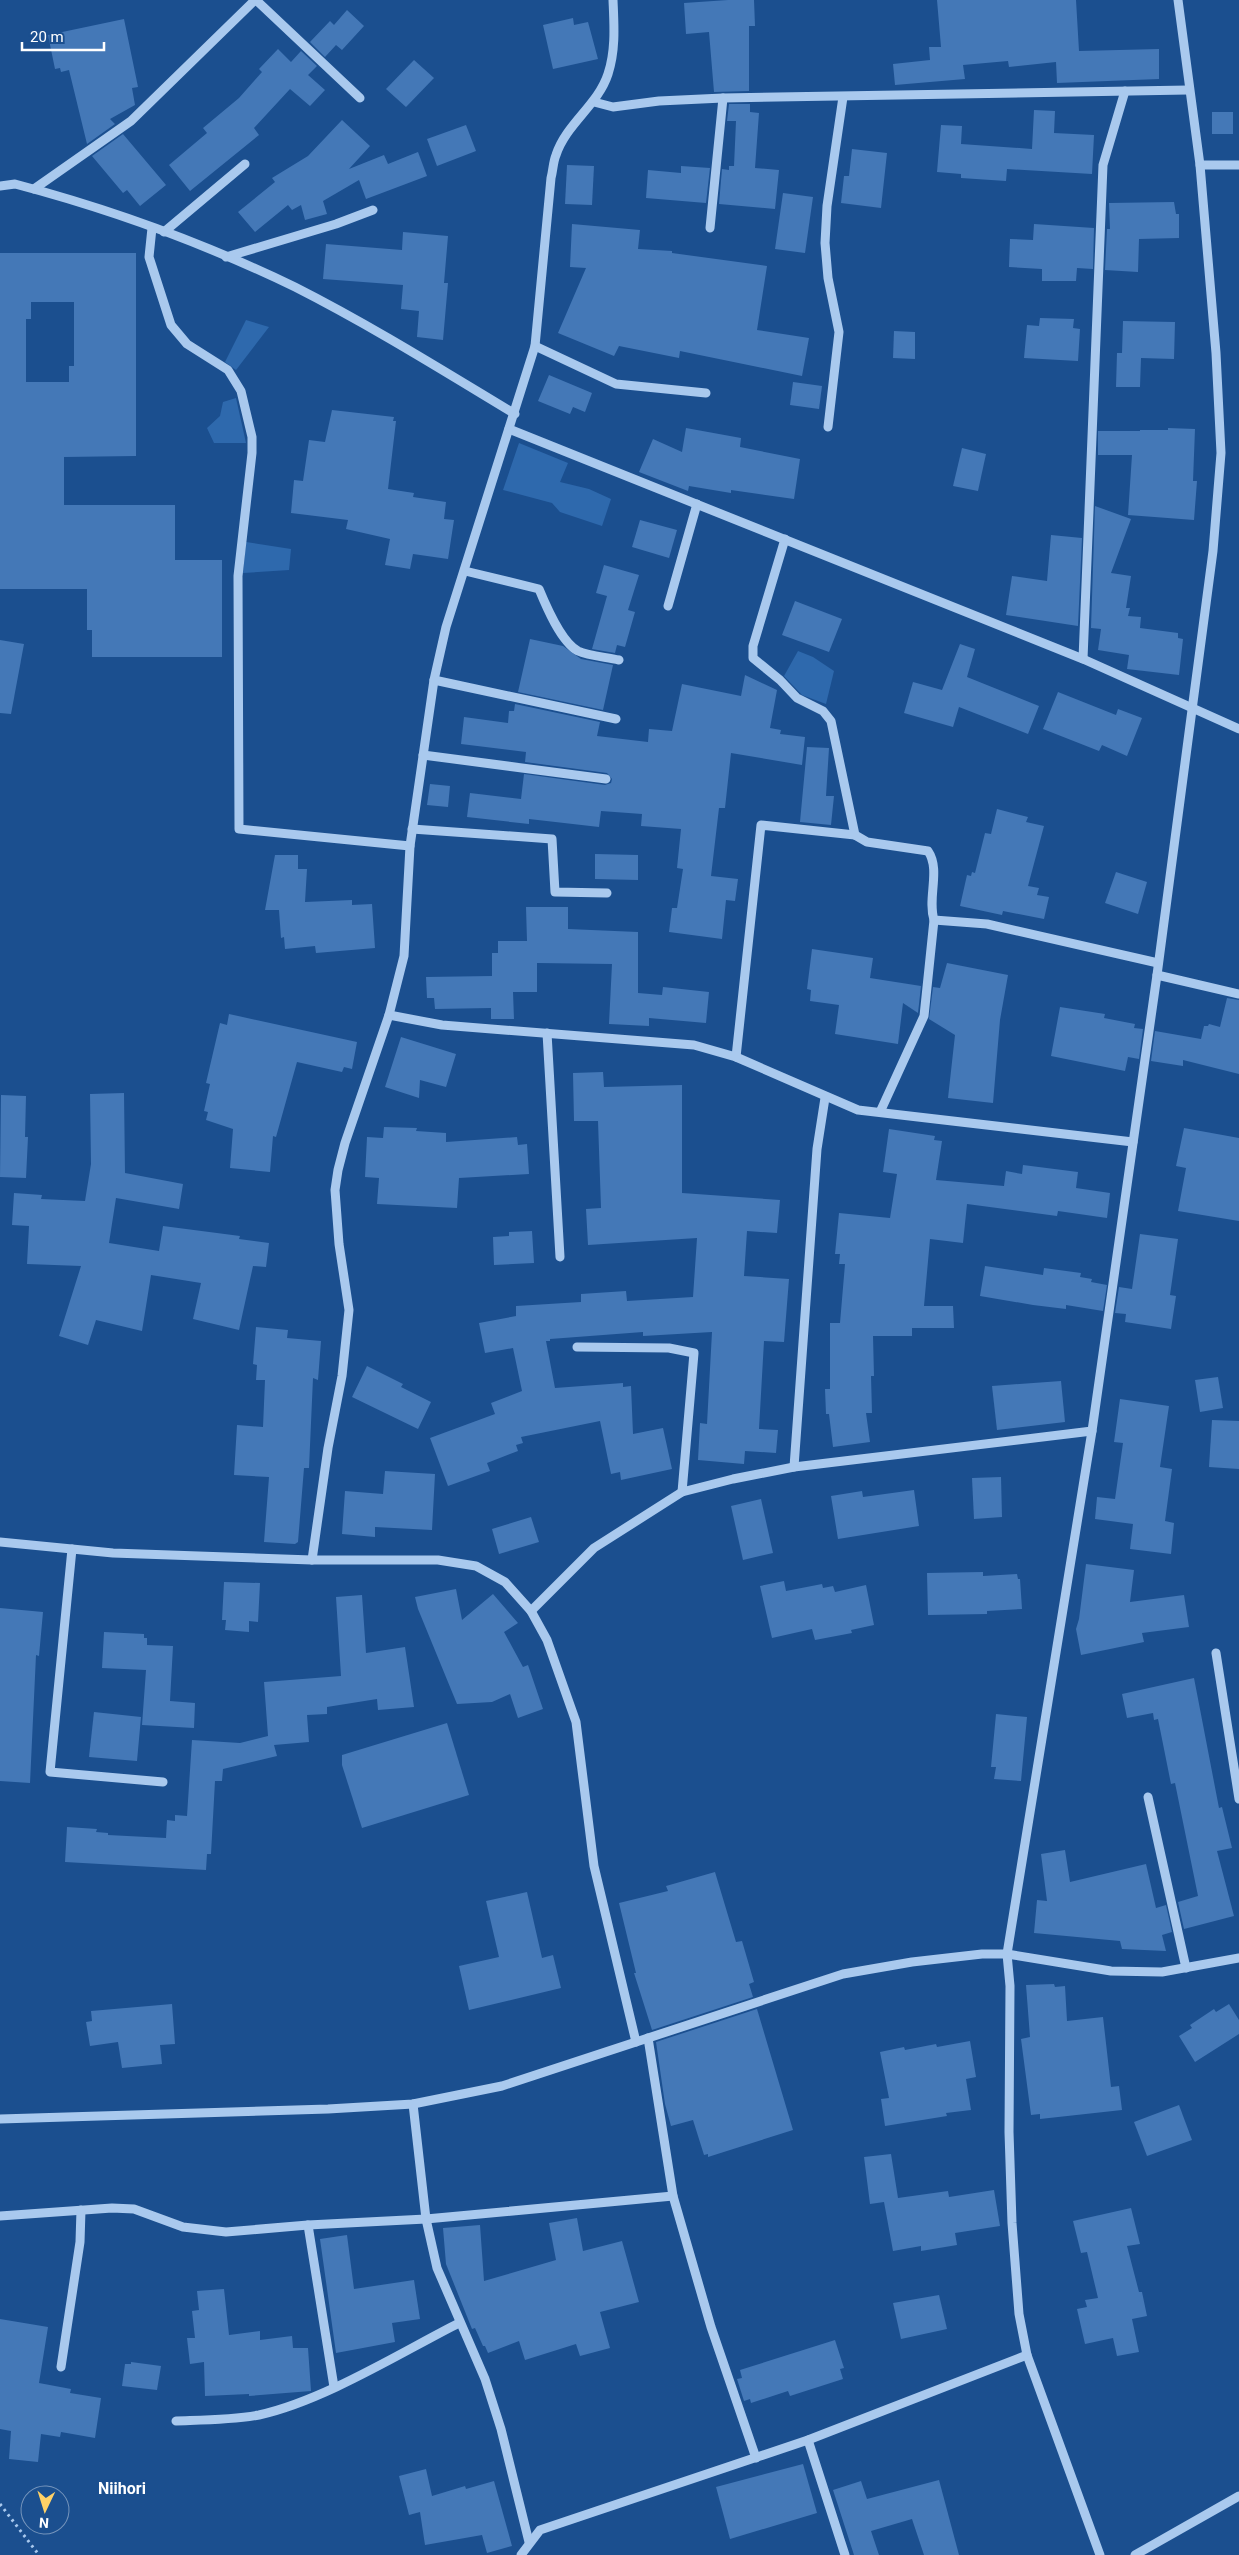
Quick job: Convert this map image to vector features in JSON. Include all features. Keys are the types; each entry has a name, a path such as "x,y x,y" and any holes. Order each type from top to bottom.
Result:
{"street":[{"path":"34,189 131,121 255,0 360,98"},
{"path":"312,1560 328,1448 342,1376 349,1310 339,1244 335,1190 345,1143 389,1015 404,956 410,846 434,680 446,627 534,346 551,178 556,154 567,135 594,102 608,75 612,55 613,0"},
{"path":"1100,2555 1027,2355 1019,2314 1012,2224 1009,2132 1010,1986 1007,1954 1092,1431 1157,975 1213,551 1221,453 1216,353 1200,165 1188,90 1178,0"},
{"path":"594,102 613,107 660,101 723,98 1188,90"},
{"path":"1083,659 1103,165 1125,91"},
{"path":"828,428 837,364 839,332 828,278 825,242 827,206 843,97"},
{"path":"710,228 723,98"},
{"path":"164,232 245,164"},
{"path":"1200,165 1239,164"},
{"path":"0,186 15,184 34,189 164,232 294,287 514,414"},
{"path":"226,257 336,224 373,210"},
{"path":"152,228 149,257 171,325 187,344 228,370 242,391 252,438 252,453 238,576 240,829 410,846"},
{"path":"534,346 616,384 706,393"},
{"path":"509,429 1083,659 1239,729"},
{"path":"668,606 697,504"},
{"path":"784,539 753,646 753,658 780,680 796,698 823,711 830,721 855,835"},
{"path":"465,571 539,589 549,612 567,642 577,650 619,660"},
{"path":"434,680 616,719"},
{"path":"423,755 606,779"},
{"path":"736,1057 761,825 855,835 867,842 928,850 934,860 930,907 934,920 924,1016 880,1112"},
{"path":"412,829 552,839 555,892 608,893"},
{"path":"934,920 987,924 1158,963"},
{"path":"1157,975 1239,994"},
{"path":"389,1015 442,1026 694,1045 736,1057 825,1098 858,1110 1133,1142"},
{"path":"547,1033 560,1257"},
{"path":"794,1467 817,1149 825,1098"},
{"path":"577,1347 669,1348 694,1353 682,1492"},
{"path":"531,1610 594,1548 682,1492 794,1467 1092,1431"},
{"path":"0,1542 113,1553 312,1560 438,1560 476,1566 505,1582 531,1610 547,1640 576,1722 594,1866 636,2042"},
{"path":"72,1549 50,1772 163,1782"},
{"path":"1216,1652 1239,1799"},
{"path":"1148,1797 1186,1968"},
{"path":"0,2119 328,2109 414,2104 502,2086 843,1974 912,1962 982,1954 1007,1954 1112,1971 1162,1972 1239,1958"},
{"path":"648,2038 673,2196 711,2327 756,2458"},
{"path":"414,2104 426,2219 437,2268 488,2387 501,2429 529,2542"},
{"path":"0,2216 81,2210 134,2209 183,2227 226,2232 308,2224 426,2219 673,2196"},
{"path":"61,2367 80,2242 81,2210"},
{"path":"308,2224 334,2387"},
{"path":"176,2421 229,2419 260,2415 292,2405 334,2387 459,2323"},
{"path":"525,2554 529,2542 540,2530 808,2440 1027,2355"},
{"path":"808,2440 844,2555"},
{"path":"1134,2555 1239,2496"}],"path":[{"path":"0,2504 39,2555"}],"shaded area":[{"path":"246,320 269,327 236,370 225,362"},
{"path":"236,398 246,443 214,443 207,428 220,416 223,402"},
{"path":"519,443 568,463 560,482 589,489 611,499 602,526 560,512 552,503 503,490"},
{"path":"246,542 291,549 289,570 243,573"},
{"path":"798,651 813,657 834,671 826,704 802,695 784,676"}],"building":[{"path":"754,0 755,26 749,26 749,91 714,92 709,32 686,34 684,3"},
{"path":"937,0 1076,0 1079,51 1159,49 1159,79 1057,83 1056,62 1009,67 1008,61 963,65 965,79 895,85 893,64 930,60 929,47 941,47"},
{"path":"347,10 364,26 342,50 336,45 325,57 310,42 330,21 334,25"},
{"path":"573,18 574,25 588,22 598,59 553,69 543,25"},
{"path":"124,19 138,87 132,88 135,105 110,119 115,124 87,144 69,70 61,72 60,68 55,69 48,35"},
{"path":"278,49 291,62 301,51 317,66 308,75 325,90 310,106 290,89 254,128 259,135 190,191 169,165 207,133 203,128 239,98 262,72 259,69"},
{"path":"414,60 434,78 406,107 386,89"},
{"path":"729,104 750,104 750,112 759,113 755,168 779,170 775,209 719,204 722,169 729,170 729,166 734,166 736,121 727,121"},
{"path":"1034,110 1055,111 1054,133 1094,135 1092,174 1007,169 1006,181 961,178 961,174 937,172 941,125 962,126 961,144 1032,149"},
{"path":"1212,112 1233,112 1233,134 1212,134"},
{"path":"342,120 370,146 349,169 384,155 388,164 418,152 427,176 366,199 359,180 323,201 327,214 305,220 301,205 292,210 288,205 255,232 238,212 275,182 272,178 308,156"},
{"path":"466,125 476,151 437,166 427,139"},
{"path":"123,134 166,185 140,206 127,190 123,193 92,156"},
{"path":"852,149 887,153 881,208 841,203 844,176 849,176"},
{"path":"567,165 594,166 592,205 565,204"},
{"path":"681,166 710,168 706,203 646,198 648,170 681,173"},
{"path":"783,193 813,197 805,253 775,249"},
{"path":"1174,202 1176,214 1179,214 1179,238 1139,239 1138,272 1105,270 1107,229 1110,229 1109,203"},
{"path":"572,224 640,230 638,249 672,251 672,253 767,266 757,330 809,338 802,376 680,351 679,358 619,346 614,356 558,333 586,268 570,267"},
{"path":"1034,224 1094,228 1093,269 1077,268 1076,281 1042,281 1042,269 1009,267 1010,239 1033,240"},
{"path":"403,232 448,236 444,283 448,283 443,340 417,337 419,311 401,309 403,285 323,279 326,244 402,250"},
{"path":"0,253 136,253 136,456 64,457 64,505 175,505 175,560 222,560 222,657 92,657 92,630 87,630 87,589 0,589","holes":["31,302 74,302 74,366 69,366 69,382 26,382 26,319 31,319"]},
{"path":"1040,318 1074,319 1073,328 1080,329 1078,361 1024,358 1027,325 1039,326"},
{"path":"1123,321 1175,322 1174,359 1141,358 1140,387 1116,387 1117,353 1122,353"},
{"path":"894,331 915,332 915,359 893,358"},
{"path":"549,375 592,393 585,412 573,407 570,414 538,401"},
{"path":"793,382 822,386 819,409 790,405"},
{"path":"332,410 394,417 393,421 396,421 388,489 414,493 413,497 446,502 444,519 454,520 448,559 413,554 410,569 385,565 390,539 346,529 348,520 291,513 294,480 303,481 309,440 325,442"},
{"path":"686,428 741,438 740,447 800,459 794,499 731,490 731,493 689,486 688,491 639,472 653,439 682,452"},
{"path":"1168,428 1195,429 1193,481 1197,481 1194,520 1128,515 1132,455 1098,455 1098,431 1168,430"},
{"path":"962,448 986,454 978,491 953,486"},
{"path":"1095,506 1131,519 1111,573 1131,576 1126,608 1130,608 1128,616 1141,617 1140,628 1178,633 1178,638 1183,639 1179,675 1127,669 1129,655 1098,650 1101,629 1091,628"},
{"path":"640,520 677,530 669,558 632,547"},
{"path":"1051,535 1082,538 1078,626 1006,615 1012,576 1047,581"},
{"path":"604,565 639,575 628,610 635,612 625,647 617,645 615,653 592,649 607,596 596,593"},
{"path":"795,601 842,619 829,652 782,635"},
{"path":"530,639 563,646 581,659 613,665 603,710 518,692"},
{"path":"0,640 24,644 11,714 0,713"},
{"path":"960,644 975,649 967,677 1039,706 1028,734 959,707 953,727 904,713 913,682 942,690"},
{"path":"745,675 777,690 770,728 781,730 780,734 805,737 802,765 731,753 725,808 719,808 711,876 738,879 735,901 726,900 722,939 669,932 672,908 677,908 683,869 677,868 681,829 641,826 642,814 601,811 599,827 529,819 529,824 467,817 470,793 521,799 524,774 605,785 611,783 612,779 607,773 525,762 526,752 461,744 464,717 508,723 509,711 514,711 515,704 600,722 597,736 648,742 649,729 672,731 682,684 741,696"},
{"path":"1058,692 1116,715 1118,709 1142,718 1127,756 1102,745 1099,751 1043,729"},
{"path":"807,747 829,748 826,796 834,796 831,825 800,822"},
{"path":"430,784 450,786 448,807 427,805"},
{"path":"997,809 1028,817 1026,822 1044,826 1028,886 1039,888 1037,895 1049,897 1044,919 1003,911 1002,915 960,906 967,875 971,876 972,872 975,873 985,833 991,834"},
{"path":"595,854 638,855 638,880 595,879"},
{"path":"275,855 298,855 298,869 307,869 305,902 352,900 352,905 372,904 375,948 316,953 315,946 285,949 284,937 281,938 279,910 265,910"},
{"path":"1116,872 1147,882 1138,914 1105,903"},
{"path":"526,907 568,907 568,929 638,932 638,993 662,995 663,987 709,992 706,1023 649,1018 649,1026 609,1024 612,964 537,963 537,992 513,992 514,1019 491,1019 491,1008 435,1009 434,998 427,998 426,977 492,976 492,953 498,953 498,941 527,941"},
{"path":"812,949 873,958 870,978 921,986 918,1013 903,1003 898,1044 835,1034 839,1005 810,1001 811,990 807,989"},
{"path":"947,963 1008,975 1000,1020 993,1103 948,1098 955,1035 929,1019 933,987 940,988"},
{"path":"1227,998 1239,1000 1239,1074 1183,1060 1183,1066 1151,1061 1155,1031 1201,1039 1204,1026 1209,1024 1220,1027"},
{"path":"1060,1007 1105,1014 1104,1018 1135,1024 1134,1028 1143,1029 1139,1059 1128,1057 1125,1071 1051,1056"},
{"path":"229,1014 357,1042 352,1069 344,1067 342,1072 297,1062 276,1137 273,1136 270,1172 230,1168 233,1129 206,1120 208,1112 204,1111 210,1084 206,1083 220,1023 227,1025"},
{"path":"401,1037 456,1054 446,1087 420,1080 419,1098 385,1087"},
{"path":"603,1072 604,1087 682,1085 682,1193 780,1200 777,1233 747,1231 744,1276 789,1279 784,1342 764,1341 759,1429 778,1430 776,1453 745,1451 744,1464 698,1460 700,1423 707,1424 712,1332 643,1336 643,1332 550,1339 550,1341 546,1341 555,1388 623,1383 623,1387 631,1386 633,1434 663,1428 672,1469 621,1480 620,1472 611,1474 600,1421 521,1437 523,1443 516,1445 518,1451 487,1463 490,1471 448,1486 430,1438 495,1414 491,1403 522,1391 513,1348 485,1353 479,1323 516,1316 516,1306 581,1302 581,1294 626,1291 627,1301 693,1297 697,1238 588,1245 586,1209 601,1208 598,1121 574,1121 573,1073"},
{"path":"124,1093 125,1173 183,1184 179,1209 116,1198 109,1243 159,1251 163,1226 240,1236 239,1239 269,1243 266,1267 253,1266 239,1330 193,1319 201,1283 151,1275 142,1331 96,1320 88,1345 59,1336 81,1266 27,1264 29,1226 12,1225 14,1193 42,1195 41,1199 85,1201 91,1164 90,1094"},
{"path":"1,1095 26,1096 25,1137 28,1137 26,1178 0,1177"},
{"path":"384,1127 417,1128 416,1131 446,1133 446,1142 517,1137 518,1145 527,1144 529,1174 459,1178 457,1208 377,1204 379,1178 365,1177 367,1137 383,1138"},
{"path":"1184,1128 1239,1138 1239,1221 1178,1211 1186,1168 1176,1166"},
{"path":"889,1129 935,1136 934,1140 942,1141 936,1180 1004,1186 1006,1171 1022,1174 1023,1165 1078,1172 1076,1188 1110,1193 1107,1218 1058,1211 1057,1216 967,1204 963,1243 930,1239 924,1306 953,1306 954,1328 912,1328 912,1336 873,1336 874,1376 871,1376 872,1413 866,1413 870,1442 833,1447 829,1414 826,1414 825,1389 830,1389 830,1323 840,1323 845,1264 839,1264 840,1254 835,1254 839,1213 890,1218 897,1174 883,1172"},
{"path":"532,1231 534,1263 494,1265 493,1237 509,1236 509,1232"},
{"path":"1140,1234 1178,1239 1170,1295 1176,1296 1171,1329 1125,1322 1126,1314 1115,1313 1119,1287 1132,1289"},
{"path":"985,1266 1043,1275 1044,1268 1081,1273 1080,1277 1092,1279 1091,1282 1107,1285 1103,1311 1066,1305 1066,1309 1033,1305 980,1296"},
{"path":"256,1327 288,1330 287,1338 321,1341 318,1380 313,1378 309,1468 304,1468 298,1542 295,1544 264,1542 269,1477 234,1475 237,1425 263,1427 265,1380 256,1380 257,1365 253,1364"},
{"path":"367,1366 403,1384 401,1387 431,1402 418,1429 352,1397"},
{"path":"1218,1377 1223,1408 1200,1412 1195,1380"},
{"path":"1061,1381 1065,1422 997,1430 992,1386"},
{"path":"1120,1399 1169,1406 1160,1467 1172,1469 1165,1521 1174,1523 1171,1554 1130,1549 1133,1524 1095,1519 1097,1497 1115,1499 1123,1443 1114,1442"},
{"path":"1212,1420 1239,1421 1239,1469 1209,1467"},
{"path":"385,1471 435,1474 432,1530 375,1527 375,1537 342,1534 345,1491 383,1494"},
{"path":"1001,1477 1002,1517 974,1519 972,1478"},
{"path":"914,1490 919,1526 838,1539 831,1496 862,1491 863,1497"},
{"path":"761,1499 773,1553 743,1560 731,1506"},
{"path":"531,1517 539,1542 499,1554 492,1529"},
{"path":"1086,1564 1134,1570 1130,1602 1184,1595 1189,1627 1142,1633 1144,1642 1081,1655 1076,1629"},
{"path":"983,1572 983,1576 1017,1574 1018,1579 1020,1579 1022,1609 987,1611 987,1614 928,1615 927,1573"},
{"path":"784,1581 786,1591 822,1584 823,1588 833,1586 835,1592 866,1585 874,1625 851,1630 852,1633 815,1640 812,1629 772,1638 760,1586"},
{"path":"224,1582 260,1583 258,1622 249,1621 249,1632 225,1630 226,1620 222,1620"},
{"path":"456,1589 462,1620 493,1594 518,1623 504,1632 523,1667 528,1665 543,1709 518,1718 510,1694 492,1702 457,1704 418,1609 415,1597"},
{"path":"362,1595 366,1653 405,1647 414,1707 378,1710 377,1699 327,1707 327,1714 307,1715 309,1742 274,1745 277,1756 223,1769 222,1781 215,1781 211,1854 207,1854 206,1870 65,1862 67,1827 97,1829 96,1832 108,1833 108,1835 166,1838 167,1820 175,1821 175,1815 187,1816 192,1740 240,1743 268,1736 264,1682 341,1676 336,1597"},
{"path":"0,1608 43,1612 39,1656 36,1655 30,1783 0,1781"},
{"path":"104,1632 144,1634 144,1638 147,1638 147,1645 173,1646 170,1701 195,1703 194,1728 142,1725 146,1670 102,1668"},
{"path":"1194,1678 1219,1808 1222,1807 1232,1848 1217,1851 1234,1916 1184,1929 1178,1902 1198,1896 1175,1783 1171,1784 1158,1719 1154,1720 1153,1713 1127,1718 1122,1694"},
{"path":"94,1712 141,1717 137,1761 89,1757"},
{"path":"996,1714 1027,1717 1021,1781 994,1779 996,1767 991,1767"},
{"path":"447,1723 469,1795 362,1828 342,1765 342,1755"},
{"path":"1065,1850 1070,1882 1146,1864 1156,1908 1166,1905 1172,1932 1162,1935 1166,1951 1122,1949 1120,1941 1034,1933 1037,1900 1047,1901 1041,1854"},
{"path":"715,1872 736,1942 742,1941 754,1982 749,1984 753,1997 652,2030 634,1973 636,1973 619,1903 668,1891 666,1886"},
{"path":"527,1892 542,1958 553,1955 561,1988 469,2010 459,1966 499,1957 486,1901"},
{"path":"1054,1984 1055,1987 1065,1986 1067,2021 1103,2017 1111,2087 1119,2086 1122,2110 1040,2119 1040,2114 1031,2115 1021,2039 1030,2037 1026,1985"},
{"path":"172,2004 175,2044 160,2045 162,2064 122,2068 118,2042 90,2046 86,2022 92,2021 91,2011"},
{"path":"1229,2004 1239,2020 1239,2034 1195,2062 1179,2036 1192,2028 1190,2025 1214,2009 1216,2012"},
{"path":"757,2009 793,2130 708,2157 708,2154 704,2155 693,2120 671,2126 665,2104 656,2042"},
{"path":"970,2041 976,2077 966,2079 971,2110 946,2113 947,2116 885,2126 881,2099 889,2098 880,2052 904,2047 905,2050 936,2044 937,2047"},
{"path":"1179,2105 1192,2140 1147,2156 1134,2122"},
{"path":"891,2154 898,2198 948,2191 949,2197 994,2190 1000,2226 955,2233 957,2245 921,2251 921,2246 893,2251 884,2202 870,2204 864,2157"},
{"path":"1131,2208 1140,2244 1127,2246 1139,2292 1142,2292 1147,2316 1132,2319 1139,2352 1117,2356 1113,2338 1085,2344 1077,2309 1087,2307 1085,2300 1098,2298 1087,2252 1081,2253 1073,2221"},
{"path":"577,2218 583,2251 622,2241 639,2302 600,2312 610,2348 580,2356 576,2344 525,2360 519,2341 488,2353 475,2328 472,2329 446,2264 443,2228 480,2225 484,2281 556,2260 549,2223"},
{"path":"347,2235 354,2289 414,2280 420,2319 392,2323 395,2342 336,2353 320,2239"},
{"path":"224,2289 229,2335 260,2331 260,2340 292,2336 293,2348 308,2348 311,2391 249,2396 249,2394 205,2396 204,2362 190,2364 187,2338 195,2338 192,2311 199,2310 197,2291"},
{"path":"939,2295 947,2329 901,2339 893,2303"},
{"path":"0,2319 48,2327 39,2383 71,2389 70,2393 101,2398 95,2438 61,2432 60,2437 41,2434 38,2462 9,2459 11,2431 0,2429"},
{"path":"835,2340 844,2368 840,2369 843,2379 790,2396 788,2391 751,2403 750,2399 744,2401 737,2379 742,2378 740,2370"},
{"path":"131,2362 161,2366 157,2390 122,2386 125,2364 131,2364"},
{"path":"803,2464 817,2513 730,2539 716,2487"},
{"path":"426,2469 432,2496 465,2486 466,2489 494,2481 512,2546 487,2553 482,2535 425,2545 420,2512 409,2515 399,2476"},
{"path":"939,2480 959,2555 924,2555 912,2519 871,2531 879,2555 854,2555 833,2490 861,2481 867,2499"}],"district":[{"name":"Niihori","path":"122,2488"}]}
